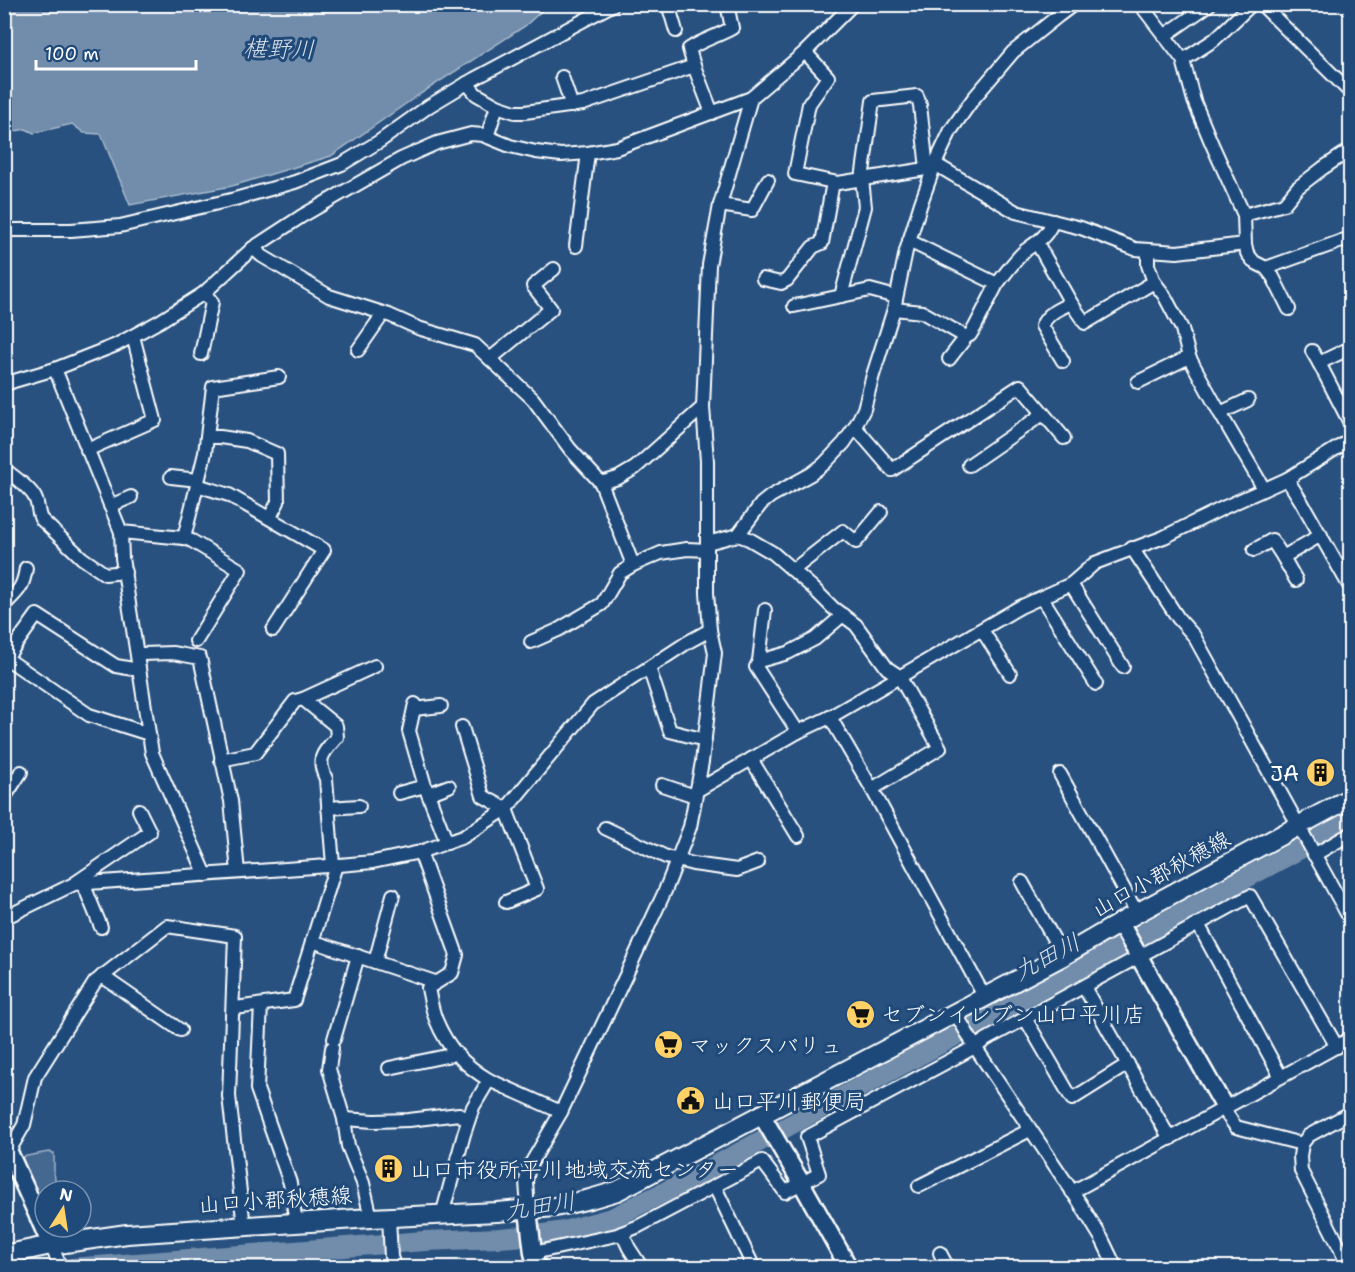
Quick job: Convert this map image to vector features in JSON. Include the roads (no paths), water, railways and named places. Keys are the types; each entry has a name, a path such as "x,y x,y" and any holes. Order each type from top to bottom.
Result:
{"main road":[{"name":"山口小郡秋穂線","path":"4,1255 56,1257 127,1234 296,1223 383,1222 442,1215 528,1216 617,1191 765,1121 897,1044 958,1017 984,996 1123,928 1137,913 1302,831 1350,798"}],"street":[{"path":"4,230 71,230 120,226 235,199 295,182 342,164 468,83 614,4"},
{"path":"668,4 676,31"},
{"path":"712,113 689,49 698,42 732,28 727,4"},
{"path":"531,642 558,630 602,604 620,573 633,565 661,553 707,547 738,535 761,504 824,464 840,447 855,427 864,409 895,303 909,241 932,167 951,130 1013,52 1074,4"},
{"path":"1140,4 1183,60 1194,101 1244,215 1245,244 1248,254 1254,262 1266,268 1289,309"},
{"path":"1164,36 1210,4"},
{"path":"1261,4 1350,92"},
{"path":"8,383 56,369 116,345 160,321 204,293 253,248 302,216 401,159 437,143 471,134 536,152 588,153 617,148 751,98 805,52 852,5"},
{"path":"1183,60 1214,40 1251,5"},
{"path":"805,52 828,77 809,104 795,174 838,183 932,167 1016,212 1081,228 1135,249 1177,252 1245,244"},
{"path":"468,83 476,94 497,106 514,112 525,112 583,104 694,66"},
{"path":"562,77 572,106"},
{"path":"841,296 865,207 862,179 873,101 917,96 932,167"},
{"path":"751,98 720,205 709,265 703,407 707,461 707,593 710,630 716,653 705,740 690,827 660,901 561,1112 529,1167 526,1180 534,1257 622,1233 639,1226 762,1161 785,1192 802,1184 819,1174 807,1137 1084,987 1138,954 1250,896 1337,1047"},
{"path":"487,137 497,106"},
{"path":"1244,215 1284,204 1297,188 1350,150"},
{"path":"576,246 588,153"},
{"path":"720,205 748,216 768,180"},
{"path":"763,279 782,283 787,280 813,247 822,243 833,182"},
{"path":"949,359 970,335 997,284 1026,250 1037,243 1053,221"},
{"path":"1266,268 1350,238"},
{"path":"909,241 997,284"},
{"path":"1037,243 1085,323 1154,282"},
{"path":"253,248 262,256 328,296 418,328 475,345 533,399 570,449 601,483 633,565"},
{"path":"1148,250 1148,265 1154,282 1164,295 1182,329 1189,357 1264,489"},
{"path":"490,359 550,309 533,286 554,269"},
{"path":"794,306 870,290 895,303 922,312 966,337"},
{"path":"201,354 212,302 204,293"},
{"path":"1063,361 1042,326 1053,312 1071,303"},
{"path":"358,350 383,314"},
{"path":"87,450 155,420 133,336"},
{"path":"1319,363 1350,348"},
{"path":"1312,351 1350,423"},
{"path":"1138,382 1189,357"},
{"path":"56,369 121,532 152,753 206,875"},
{"path":"184,538 205,453 213,387 279,377"},
{"path":"855,427 892,470 1020,386 1064,438"},
{"path":"1220,413 1248,400"},
{"path":"601,483 618,478 635,468 703,407"},
{"path":"969,465 1043,414"},
{"path":"207,437 247,441 277,454 278,502 270,517"},
{"path":"662,785 696,794 750,759 830,717 1020,607 1071,584 1095,563 1164,537 1287,479 1350,440"},
{"path":"4,468 34,496 41,519 82,558 105,574 125,572"},
{"path":"171,477 197,483 230,495 324,550 273,630"},
{"path":"1287,479 1350,587"},
{"path":"110,506 131,497"},
{"path":"793,570 843,531 856,542 881,512"},
{"path":"121,532 184,538 244,573 196,641"},
{"path":"738,535 773,553 833,609 856,625 887,668 899,676 940,748 872,789"},
{"path":"1283,557 1321,535"},
{"path":"1254,550 1272,540 1296,580"},
{"path":"1132,548 1178,618 1194,636 1350,919"},
{"path":"4,605 21,588 26,568"},
{"path":"1071,584 1123,666"},
{"path":"1042,598 1096,684"},
{"path":"765,610 759,660 756,667 798,732"},
{"path":"150,734 89,715 5,658 37,615 116,666 133,669 141,654 173,653 200,658 231,801 238,872"},
{"path":"759,660 788,653 815,639 843,615"},
{"path":"79,884 373,861 420,852 463,837 506,809 593,704 710,630"},
{"path":"982,630 1010,674"},
{"path":"221,760 255,753 295,701 375,666"},
{"path":"649,668 670,731 705,740"},
{"path":"235,1008 294,1000 335,865 326,779 320,767 324,753 337,737 336,726 303,699"},
{"path":"441,706 414,706 409,731 427,790 447,843"},
{"path":"830,717 872,789 984,996"},
{"path":"462,727 483,796 506,809 537,889 506,902"},
{"path":"750,759 798,836"},
{"path":"4,798 21,772"},
{"path":"1060,774 1137,913"},
{"path":"399,793 449,786"},
{"path":"328,808 359,806"},
{"path":"4,918 79,884 150,832 139,810"},
{"path":"605,828 666,857 693,864 737,870 758,862"},
{"path":"1313,852 1350,834"},
{"path":"420,852 457,956 452,973 428,988 436,1019 449,1045 470,1069 489,1080 561,1112"},
{"path":"1022,882 1063,956"},
{"path":"79,884 101,927"},
{"path":"375,962 393,895"},
{"path":"1198,924 1281,1077"},
{"path":"56,1257 7,1146 24,1125 35,1077 95,982 167,926 235,936 229,1095 244,1227"},
{"path":"1123,928 1236,1127 1302,1144"},
{"path":"312,941 435,982"},
{"path":"358,956 333,1044 329,1069 344,1119 348,1146 363,1183 383,1222 393,1262"},
{"path":"102,976 180,1030"},
{"path":"1084,987 1170,1138"},
{"path":"261,1005 257,1089 290,1184 296,1223"},
{"path":"958,1017 974,1045 1080,1203 1102,1239 1116,1268"},
{"path":"1025,1018 1072,1099 1128,1064"},
{"path":"1072,1192 1350,1039"},
{"path":"389,1068 456,1054"},
{"path":"442,1215 468,1121 473,1107 489,1080"},
{"path":"1347,1268 1341,1250 1301,1171 1300,1156 1302,1144 1308,1136 1350,1113"},
{"path":"344,1119 410,1120 459,1114 468,1121"},
{"path":"765,1121 849,1268"},
{"path":"919,1186 1030,1130"},
{"path":"715,1187 754,1268"},
{"path":"622,1233 642,1268"},
{"path":"940,1253 948,1268"}],"water":[{"name":"椹野川","path":"329,4 353,6 357,4 548,5 525,26 417,96 331,156 232,186 130,205 101,134 84,133 72,124 34,133 26,129 5,133 5,5"}],"waterway":[{"name":"九田川","path":"71,1268 425,1241 538,1235 564,1231 612,1218 685,1182 1350,822"}],"place":[{"name":"JA","path":"1320,773"},
{"name":"セブンイレブン山口平川店","path":"860,1014"},
{"name":"マックスバリュ","path":"668,1045"},
{"name":"山口平川郵便局","path":"691,1101"},
{"name":"山口市役所平川地域交流センター","path":"389,1169"}]}
